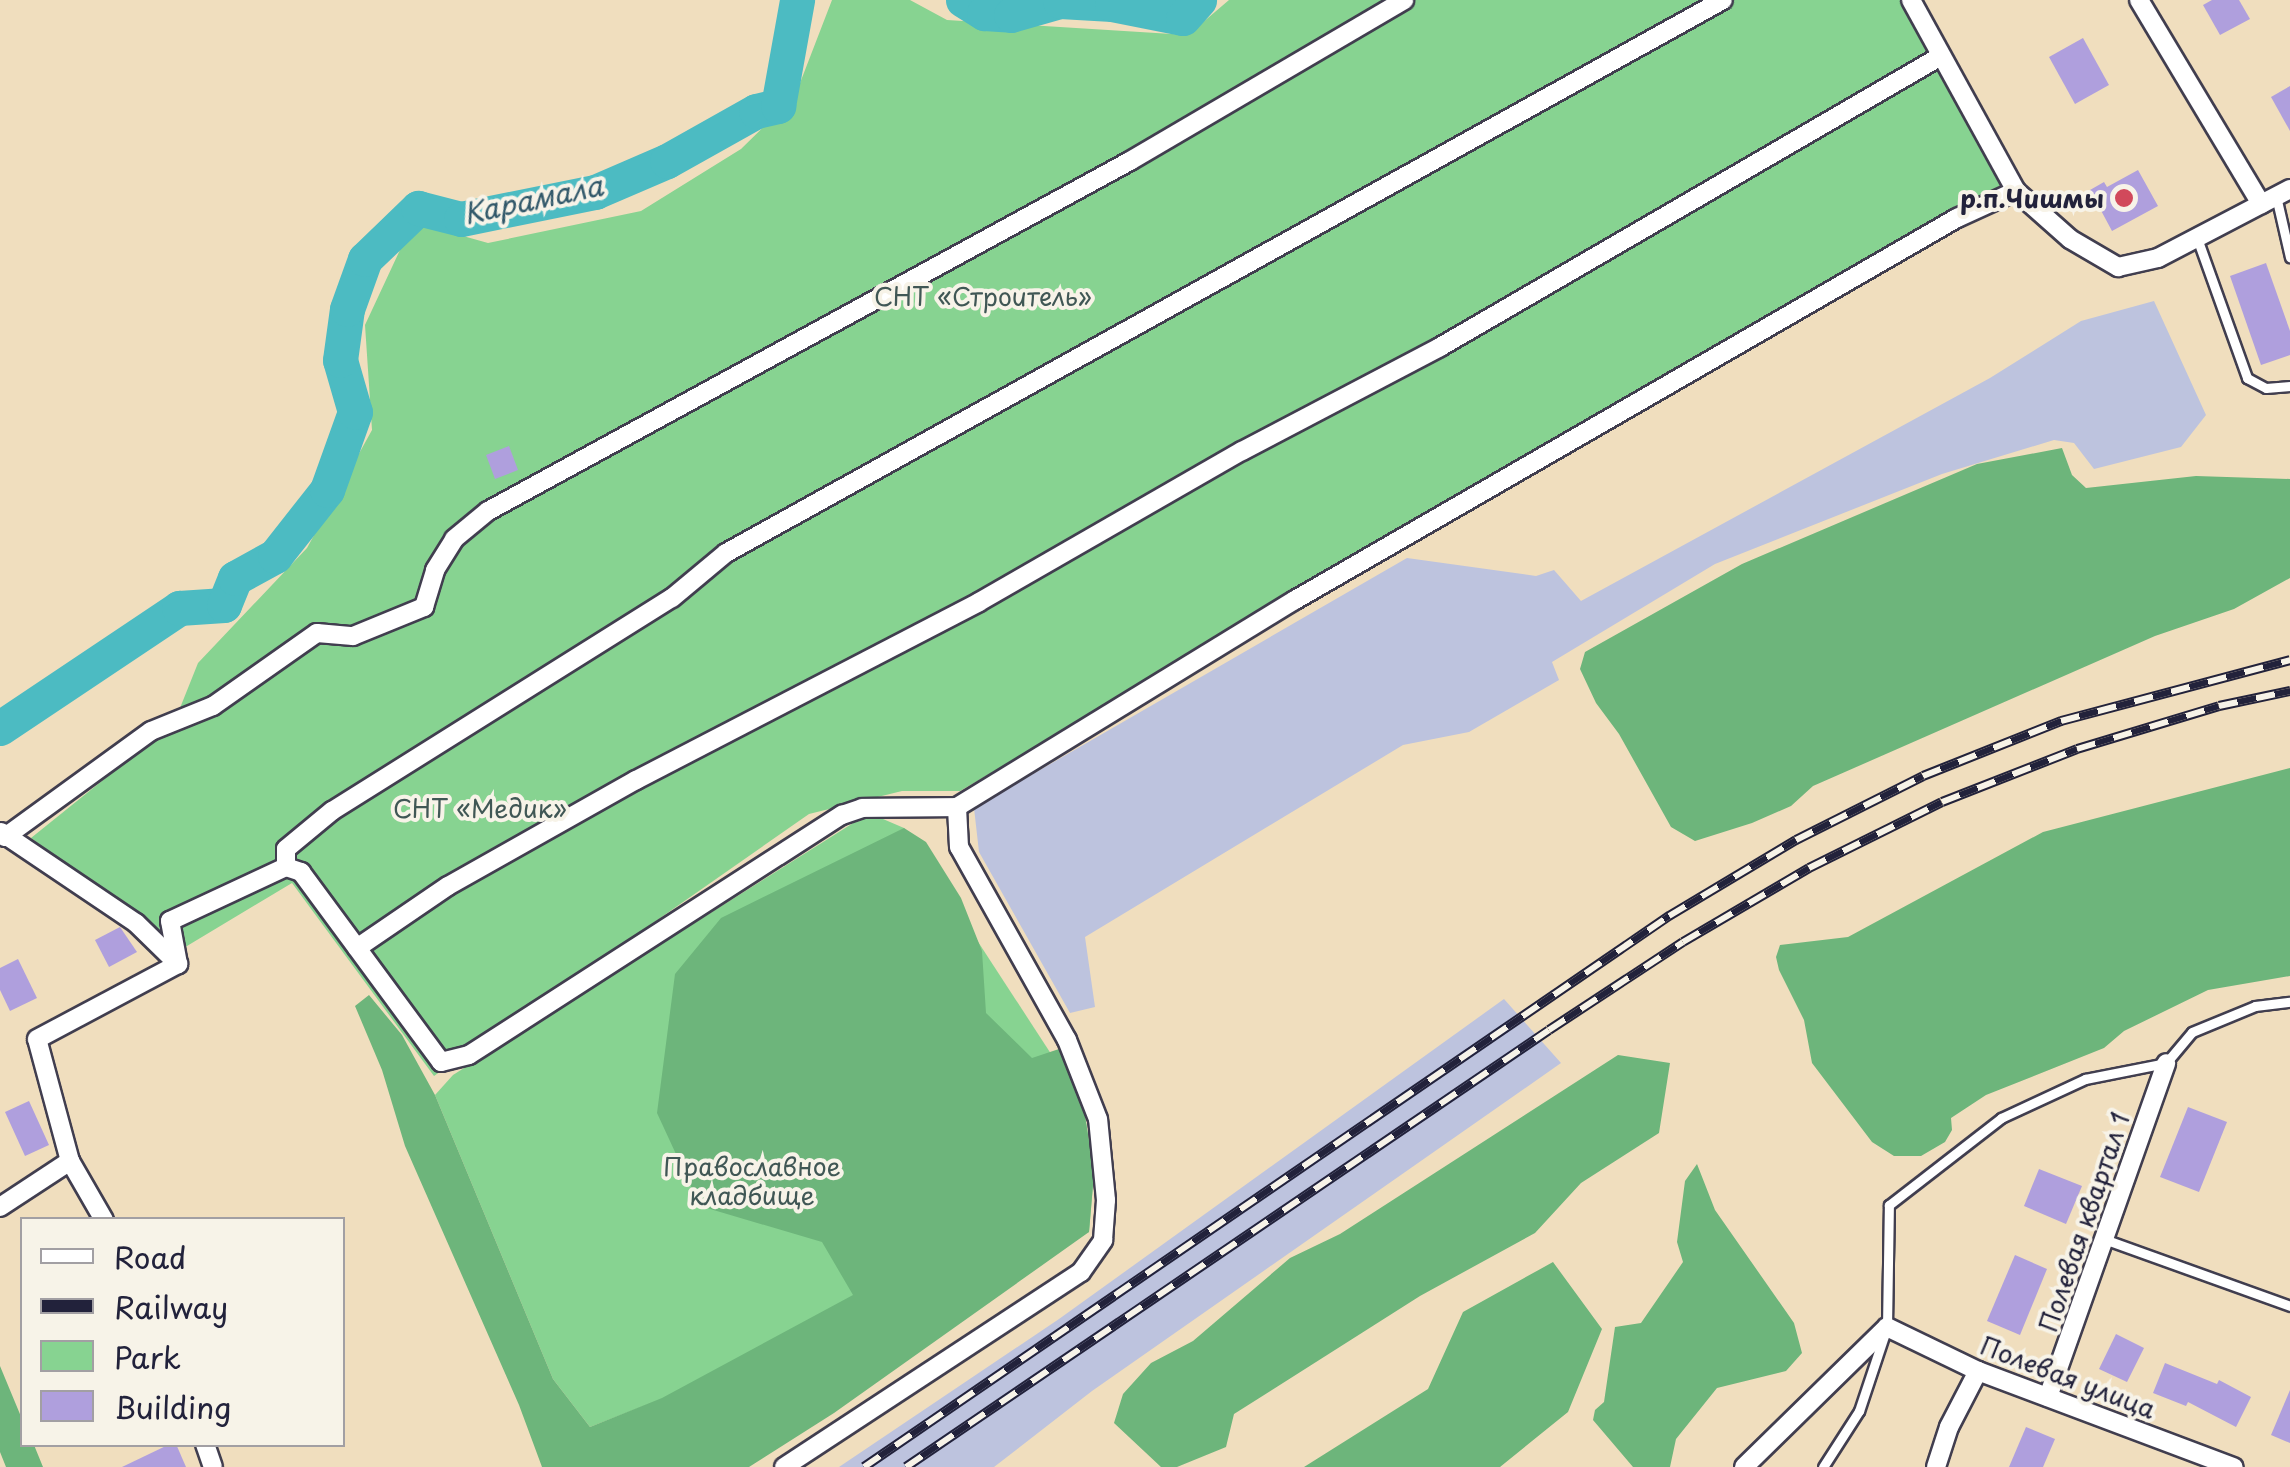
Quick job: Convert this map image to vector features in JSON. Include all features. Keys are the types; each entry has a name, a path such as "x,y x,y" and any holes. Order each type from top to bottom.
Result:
{"street":[{"path":"178,964 136,923 3,834 151,731 213,706 317,633 354,636 424,607 435,570 454,539 488,511 1098,179 1404,0"},
{"path":"286,867 286,849 332,811 672,598 726,553 1723,0"},
{"path":"1911,0 2016,191 2070,239 2118,267 2158,258 2276,196 2139,0"},
{"path":"357,948 448,886 636,780 978,602 1242,451 1440,348 1941,56"},
{"path":"178,964 170,922 286,867 301,872 440,1062 469,1056 842,814 862,808 957,807 1295,600 1957,218 2016,191"},
{"path":"784,1467 1081,1272 1103,1240 1106,1200 1098,1119 1067,1040 959,847 957,807"},
{"path":"102,1217 70,1161 37,1039 178,964"},
{"name":"Полевая квартал 1","path":"2048,1397 2166,1063"},
{"path":"0,1207 70,1161"},
{"path":"1744,1467 1888,1327"},
{"name":"Полевая улица","path":"1888,1327 1978,1371 2234,1467"},
{"path":"1936,1467 1950,1427 1978,1371"}],"lane":[{"path":"2276,196 2290,257"},
{"path":"2197,238 2247,378 2266,388 2290,386"},
{"path":"1822,1467 1859,1411 1888,1327 1889,1204 2001,1118 2085,1079 2166,1063 2192,1032 2255,1006 2290,1002"},
{"path":"2104,1239 2290,1306"}],"shaded area":[{"path":"2154,301 2206,415 2181,447 2094,469 2074,443 2054,440 1942,474 1715,564 1552,662 1559,680 1469,732 1403,745 1085,937 1095,1007 1070,1013 979,852 974,808 1407,558 1536,576 1554,570 1581,601 1990,378 2081,321"},
{"path":"1504,999 1561,1063 1092,1391 994,1467 839,1467 1059,1319"}],"green space":[{"path":"832,0 910,0 947,20 1188,35 1229,0 1911,0 2003,184 960,791 902,791 809,814 434,1076 292,883 182,949 31,838 174,723 198,663 307,548 372,430 365,325 413,222 488,243 641,211 741,149 795,96"},
{"path":"2062,448 2072,475 2086,488 2196,476 2290,479 2290,578 2234,609 2155,636 1813,786 1791,806 1752,823 1695,841 1671,827 1619,734 1596,703 1580,669 1585,652 1742,564 1977,464"},
{"path":"2290,768 2290,976 2208,990 2124,1031 2104,1048 1986,1095 1951,1118 1952,1130 1945,1142 1921,1156 1894,1156 1872,1142 1812,1063 1804,1020 1779,970 1776,957 1780,945 1848,937 2043,832"},
{"name":"Православное кладбище","path":"869,813 904,828 1083,1103 1094,1173 1089,1232 590,1427 553,1379 435,1095 453,1075"},
{"name":"Православное кладбище","path":"904,828 926,842 961,898 982,951 986,1013 1032,1058 1059,1049 1083,1103 1094,1173 1089,1232 834,1413 749,1467 542,1467 519,1405 405,1146 382,1070 355,1006 369,995 402,1035 435,1095 553,1379 590,1427 662,1398 853,1295 822,1242 700,1206 657,1113 675,974 721,918"},
{"path":"1618,1055 1670,1063 1659,1133 1581,1183 1535,1233 1420,1296 1234,1414 1226,1447 1177,1467 1161,1467 1114,1423 1123,1394 1151,1363 1193,1341 1290,1258 1340,1234"},
{"path":"1697,1164 1715,1210 1794,1323 1802,1353 1786,1371 1717,1388 1676,1439 1670,1467 1633,1467 1593,1420 1595,1410 1604,1402 1615,1327 1641,1323 1683,1262 1677,1242 1685,1181"},
{"path":"1553,1262 1602,1329 1568,1412 1500,1467 1304,1467 1428,1389 1463,1312"},
{"path":"0,1366 20,1414 20,1447 35,1447 43,1467 6,1467 0,1452"}],"building":[{"path":"2212,0 2239,0 2250,19 2220,35 2203,5"},
{"path":"2083,38 2109,85 2075,104 2049,57"},
{"path":"2290,86 2290,131 2271,97"},
{"name":"р.п.Чишмы","path":"2138,170 2158,206 2112,231 2090,190 2104,182 2107,187"},
{"path":"2266,263 2290,331 2290,355 2261,365 2230,276"},
{"path":"509,446 518,470 495,479 486,455"},
{"path":"120,927 137,952 109,967 95,940"},
{"path":"18,959 37,998 10,1011 0,990 0,968"},
{"path":"29,1101 49,1145 25,1156 5,1112"},
{"path":"2188,1107 2227,1122 2199,1192 2160,1177"},
{"path":"2039,1169 2082,1186 2066,1224 2024,1206"},
{"path":"2015,1255 2047,1269 2020,1335 1987,1321"},
{"path":"2116,1334 2144,1348 2127,1382 2099,1369"},
{"path":"2165,1363 2217,1384 2219,1380 2251,1397 2236,1427 2188,1402 2186,1406 2153,1393"},
{"path":"2290,1390 2290,1443 2271,1435"},
{"path":"2026,1427 2055,1439 2043,1467 2009,1467"},
{"path":"164,1447 177,1447 186,1467 122,1467"}],"waterway":[{"name":"Карамала","path":"0,728 179,608 224,605 235,578 275,556 327,490 355,412 340,360 347,309 365,259 418,208 461,219 595,192 667,161 756,111 778,106 797,0"},
{"name":"Карамала","path":"963,0 984,13 1011,15 1060,1 1112,4 1183,18 1199,0"}],"railway":[{"path":"864,1467 1669,916 1796,840 1923,776 2061,721 2290,660"},
{"path":"906,1467 1549,1030 1683,942 1809,868 1942,802 2077,749 2219,706 2290,691"}],"place":[{"name":"р.п.Чишмы","path":"2124,198"}],"park label":[{"name":"СНТ «Строитель»","path":"983,296"},
{"name":"СНТ «Медик»","path":"480,808"}]}
